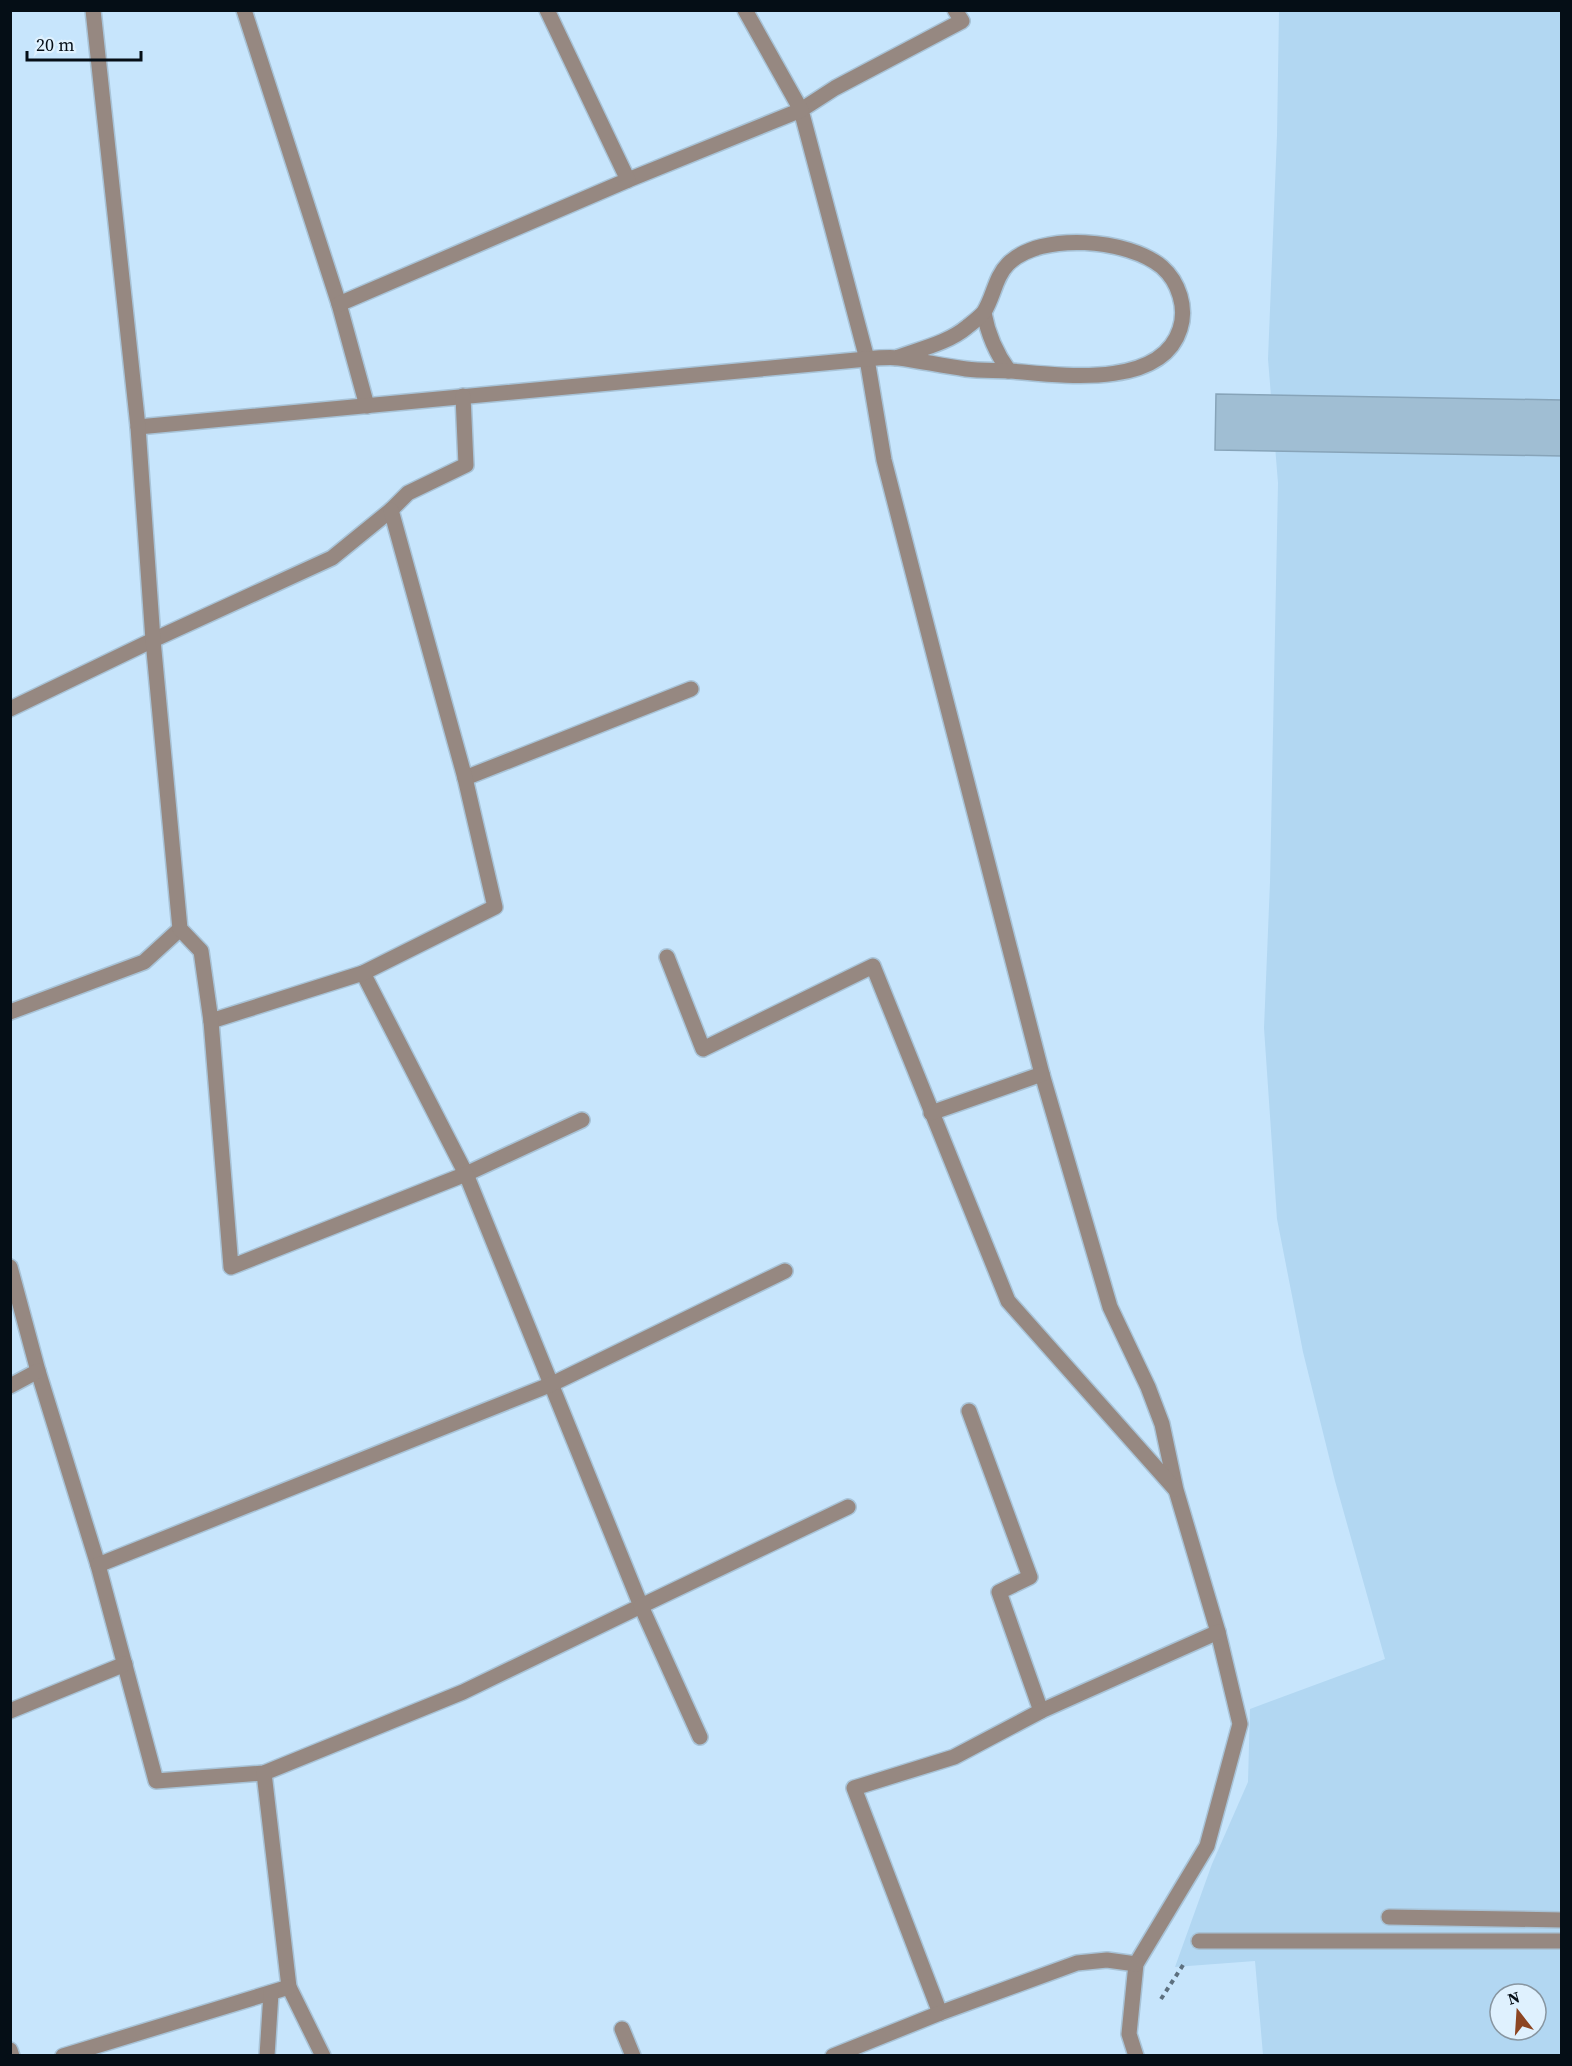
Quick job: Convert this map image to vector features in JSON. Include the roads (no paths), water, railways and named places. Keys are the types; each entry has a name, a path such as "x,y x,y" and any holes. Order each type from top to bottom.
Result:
{"street":[{"path":"93,10 138,427 153,640 180,929 201,951 211,1021 231,1267 466,1174 582,1120"},
{"path":"244,10 339,304 367,406"},
{"path":"547,10 628,180"},
{"path":"745,10 801,110 867,359 884,460 1042,1074 1110,1307 1148,1387 1161,1424 1176,1490 1218,1632 1240,1724 1207,1846 1136,1964 1129,2034 1136,2055"},
{"path":"339,304 628,180 801,110 835,88 962,21 955,10"},
{"path":"138,427 867,359 897,358 969,369 1090,377 1124,371 1150,362 1169,348 1180,331 1182,309 1172,277 1162,267 1135,251 1098,244 1074,243 1049,246 1023,254 1007,265 997,279 984,312 966,328 950,338 897,358"},
{"path":"984,312 986,326 998,355 1009,371"},
{"path":"10,709 332,558 391,510 408,493 466,465 463,396"},
{"path":"211,1021 363,973 495,907 465,778 391,510"},
{"path":"465,778 691,689"},
{"path":"10,1012 144,962 180,929"},
{"path":"667,957 703,1049 873,966 1008,1301 1176,1490"},
{"path":"363,973 466,1174 641,1606 700,1737"},
{"path":"932,1113 1042,1074"},
{"path":"10,1267 38,1371 98,1565 156,1781 264,1773 463,1692 848,1507"},
{"path":"98,1565 552,1384 785,1271"},
{"path":"10,1386 38,1371"},
{"path":"969,1411 1030,1577 999,1592 1041,1711"},
{"path":"940,2013 854,1788 954,1757 1041,1711 1218,1632"},
{"path":"10,1711 125,1664"},
{"path":"264,1773 289,1987 323,2055"},
{"path":"1389,1917 1562,1920"},
{"path":"1198,1941 1562,1941"},
{"path":"833,2055 1077,1963 1107,1960 1136,1964"},
{"path":"63,2055 289,1987"},
{"path":"267,2055 271,1993"},
{"path":"622,2029 633,2055"},
{"path":"10,2050 12,2055"}]}
